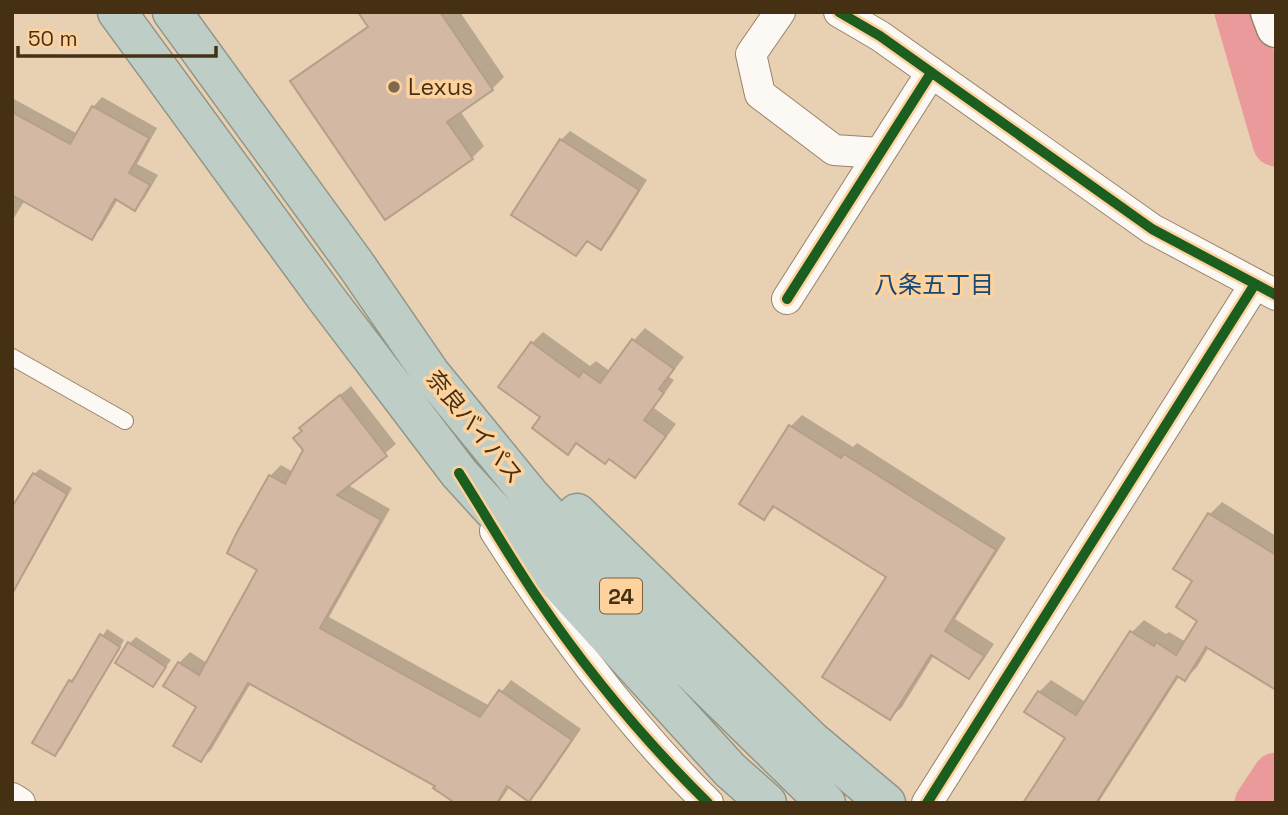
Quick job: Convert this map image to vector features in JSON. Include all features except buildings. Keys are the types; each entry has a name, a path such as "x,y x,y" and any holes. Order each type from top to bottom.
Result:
{"highway":[{"name":"奈良バイパス","path":"117,12 459,473 730,770 766,803"},
{"name":"奈良バイパス","path":"172,12 356,265 431,374 529,494 690,669 826,803"},
{"path":"431,374 811,740 886,803"}],"street":[{"path":"780,12 751,54 760,94 834,150 880,153"},
{"path":"839,12 880,36 1152,229 1265,289 927,803"},
{"path":"1270,12 1276,28"},
{"path":"787,299 931,73"},
{"path":"459,473 537,597 604,686 675,770 708,803"},
{"path":"12,798 20,803"}],"lane":[{"path":"12,357 125,421"}],"waterway":[{"path":"1238,12 1276,143"},
{"path":"1258,803 1276,776"}],"cycle path":[{"path":"839,12 880,36 1152,229 1276,295"},
{"path":"787,299 931,73"},
{"path":"927,803 1255,284"},
{"path":"459,473 526,581 575,651 639,730 708,803"}],"place":[{"name":"Lexus","path":"394,87"}],"district":[{"name":"八条五丁目","path":"934,284"}]}
